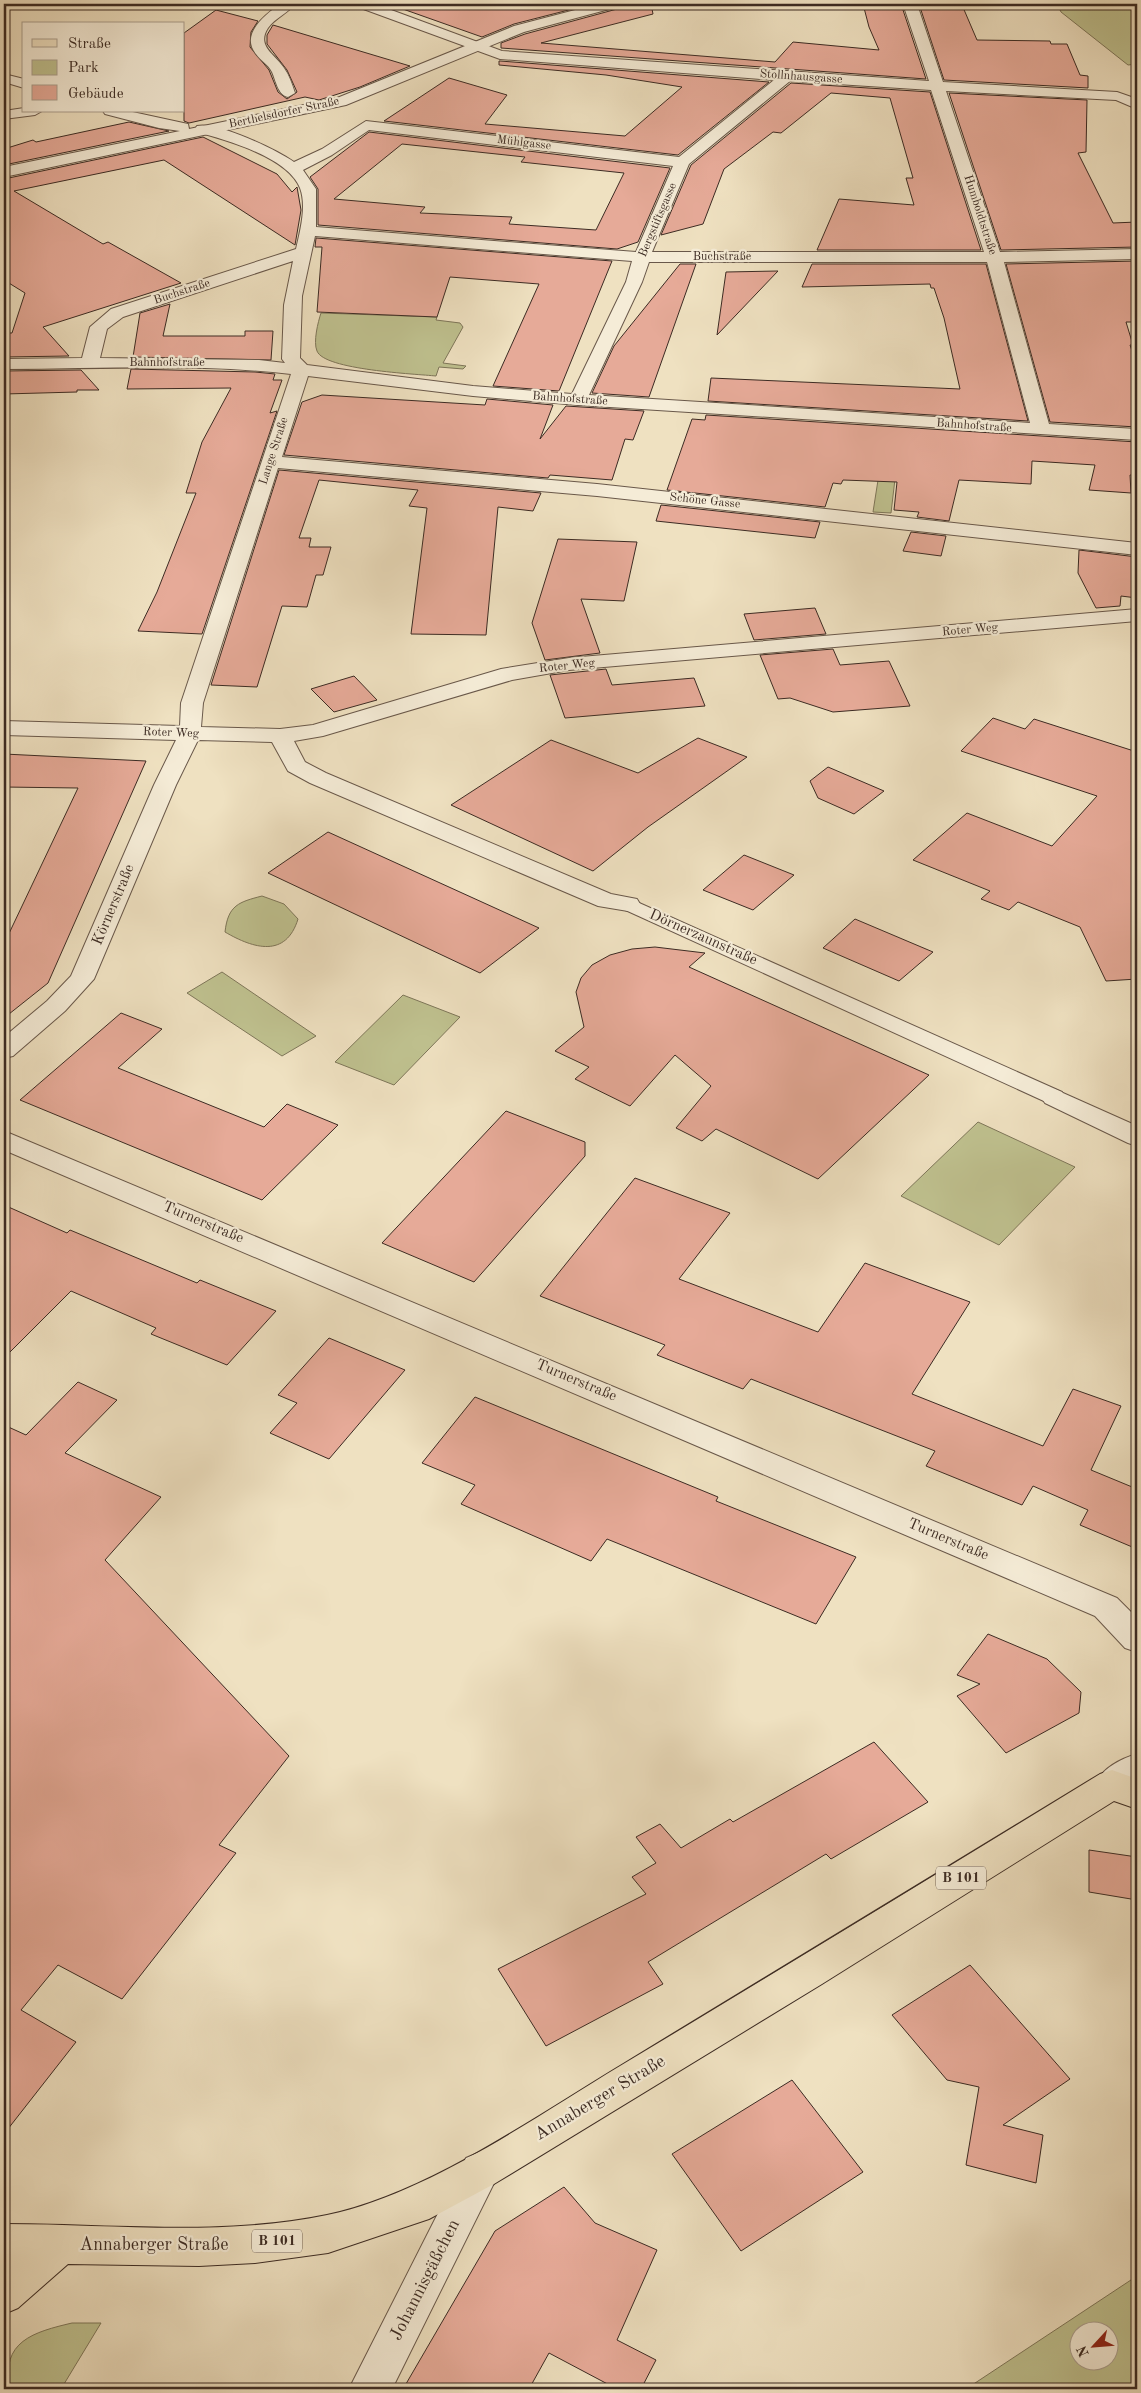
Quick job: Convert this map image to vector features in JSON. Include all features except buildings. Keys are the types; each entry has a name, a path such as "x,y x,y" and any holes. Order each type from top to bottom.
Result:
{"main road":[{"name":"Annaberger Straße","path":"4,2243 199,2247 255,2244 328,2234 415,2206 480,2171 809,1972 1129,1782"},
{"path":"4,2294 60,2245"}],"street":[{"path":"288,4 266,23 257,40 259,48 274,64 288,93"},
{"name":"Stollnhausgasse","path":"363,4 500,55 1133,102"},
{"name":"Berthelsdorfer Straße","path":"4,172 341,102 519,29 612,4"},
{"name":"Humboldtstraße","path":"910,4 994,257 1041,430"},
{"name":"Bergstiftsgasse","path":"578,400 634,282 642,257 682,162 787,76"},
{"path":"4,78 22,83"},
{"path":"4,116 28,112"},
{"path":"113,112 127,117 202,130 237,140 281,161 294,169 302,177 308,190 308,231 294,288 291,359 301,370"},
{"path":"127,117 137,135 135,140 128,145"},
{"name":"Mühlgasse","path":"294,169 327,152 366,125 682,162"},
{"name":"Buchstraße","path":"308,231 642,257 994,257 1137,254"},
{"name":"Buchstraße","path":"90,363 99,327 117,313 303,252"},
{"name":"Bahnhofstraße","path":"4,364 259,365 473,391 578,400 1137,435"},
{"name":"Lange Straße","path":"190,734 192,703 301,370"},
{"name":"Schöne Gasse","path":"271,462 466,477 613,491 1137,549"},
{"name":"Roter Weg","path":"4,728 280,736 315,731 504,675 560,665 1137,615"},
{"name":"Körnerstraße","path":"4,1050 56,1006 82,979 165,785 190,734"},
{"name":"Dörnerzaunstraße","path":"280,736 296,766 318,778 606,901 628,904 1054,1097 1137,1138"},
{"name":"Turnerstraße","path":"4,1140 1106,1607 1137,1639"},
{"name":"Johannisgäßchen","path":"370,2389 480,2171"}],"green space":[{"path":"1057,4 1133,4 1137,7 1137,64 1128,65 1061,12"},
{"path":"321,313 437,317 436,320 460,323 463,327 443,363 466,366 463,369 439,367 436,376 372,370 336,363 323,357 317,351 317,327"},
{"path":"881,461 897,462 891,513 873,512"},
{"path":"262,896 284,904 298,919 293,931 286,940 277,945 258,946 247,943 225,932 229,916 236,906 247,900"},
{"path":"222,972 316,1036 282,1056 187,993"},
{"path":"403,995 460,1017 394,1085 335,1062"},
{"path":"978,1122 1075,1167 999,1245 901,1196"},
{"path":"1137,2276 1137,2389 966,2389 1068,2322 1068,2370 1118,2370 1118,2320 1070,2320"},
{"path":"72,2323 101,2323 61,2389 10,2389 8,2373 10,2360 15,2349 33,2335"}]}
